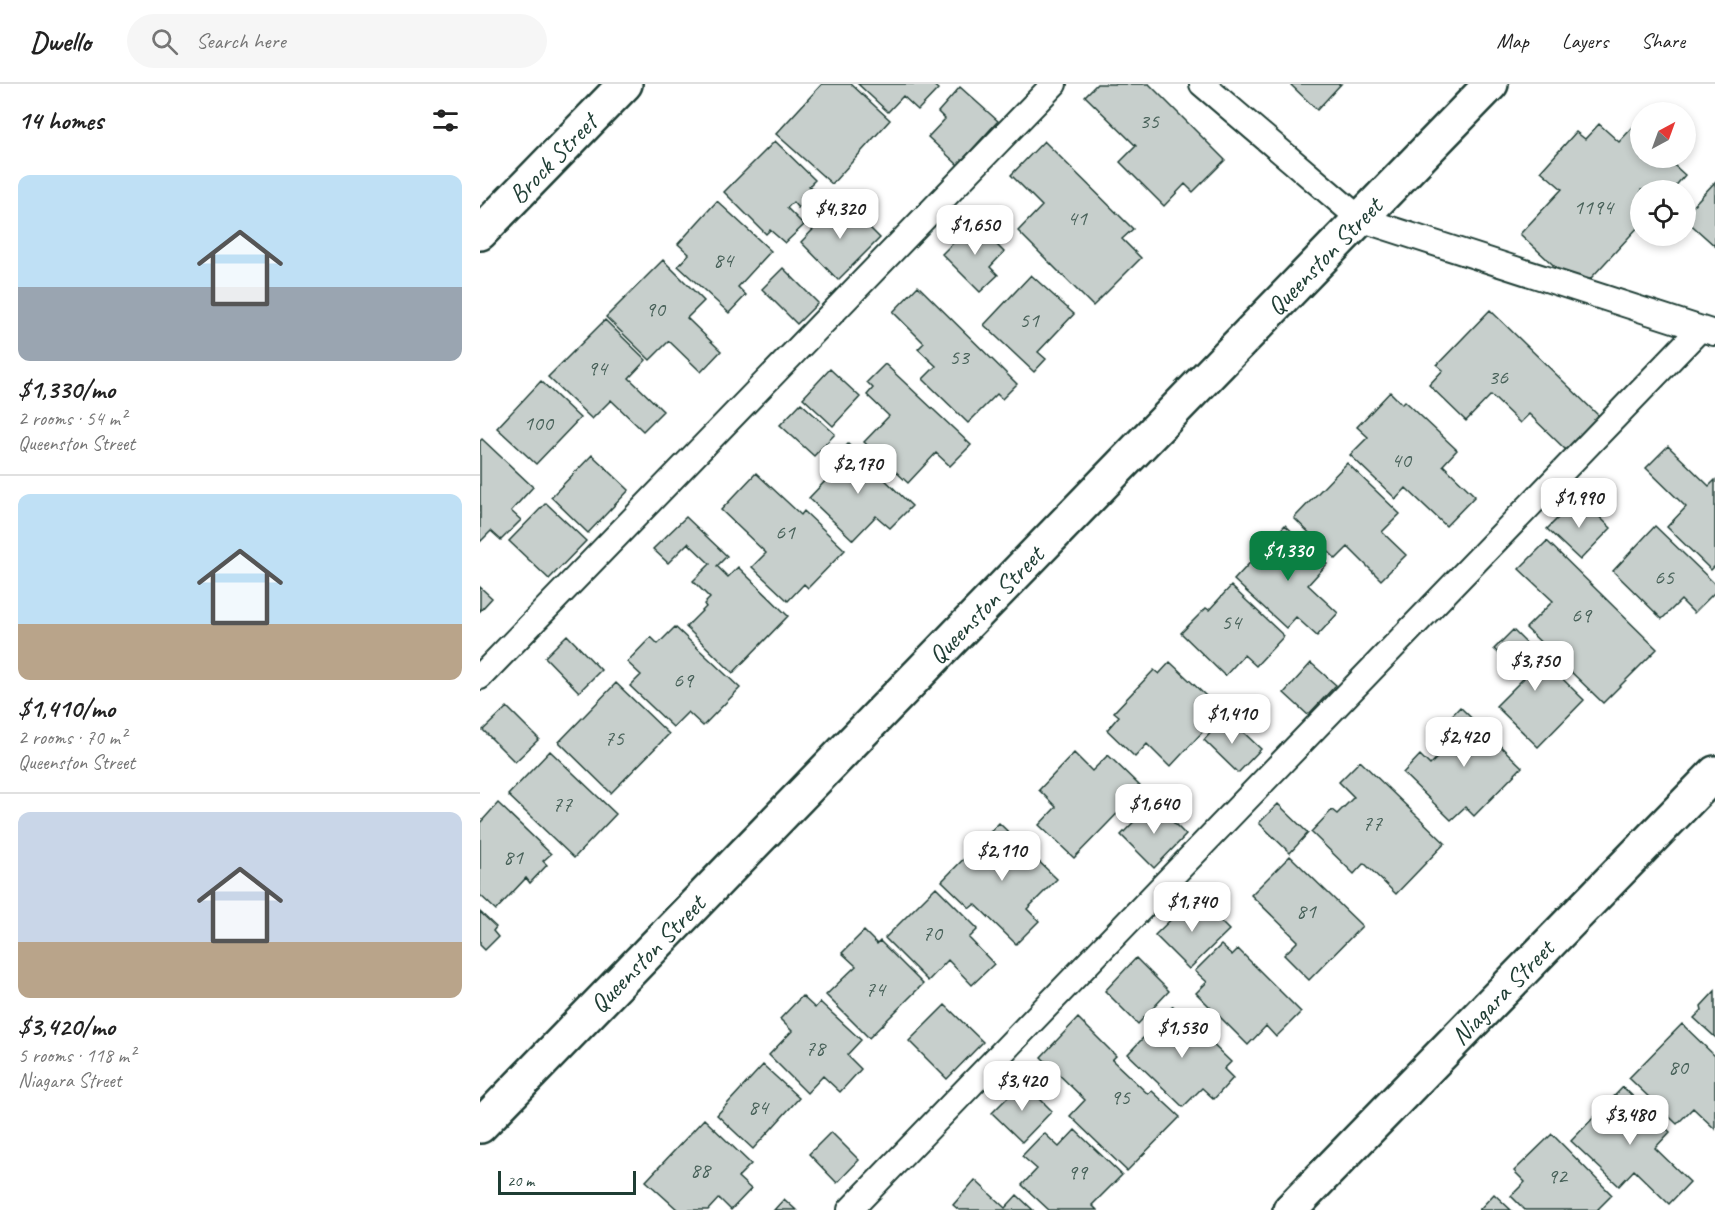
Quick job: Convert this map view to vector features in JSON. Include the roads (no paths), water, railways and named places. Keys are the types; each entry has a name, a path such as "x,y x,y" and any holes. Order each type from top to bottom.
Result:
{"street":[{"name":"Brock Street","path":"480,232 625,84"},
{"name":"Queenston Street","path":"480,1126 1491,84"},
{"name":"Niagara Street","path":"1290,1210 1715,773"}],"lane":[{"path":"480,677 1054,84"},
{"path":"850,1210 1708,331 1360,219 1202,84"}]}
